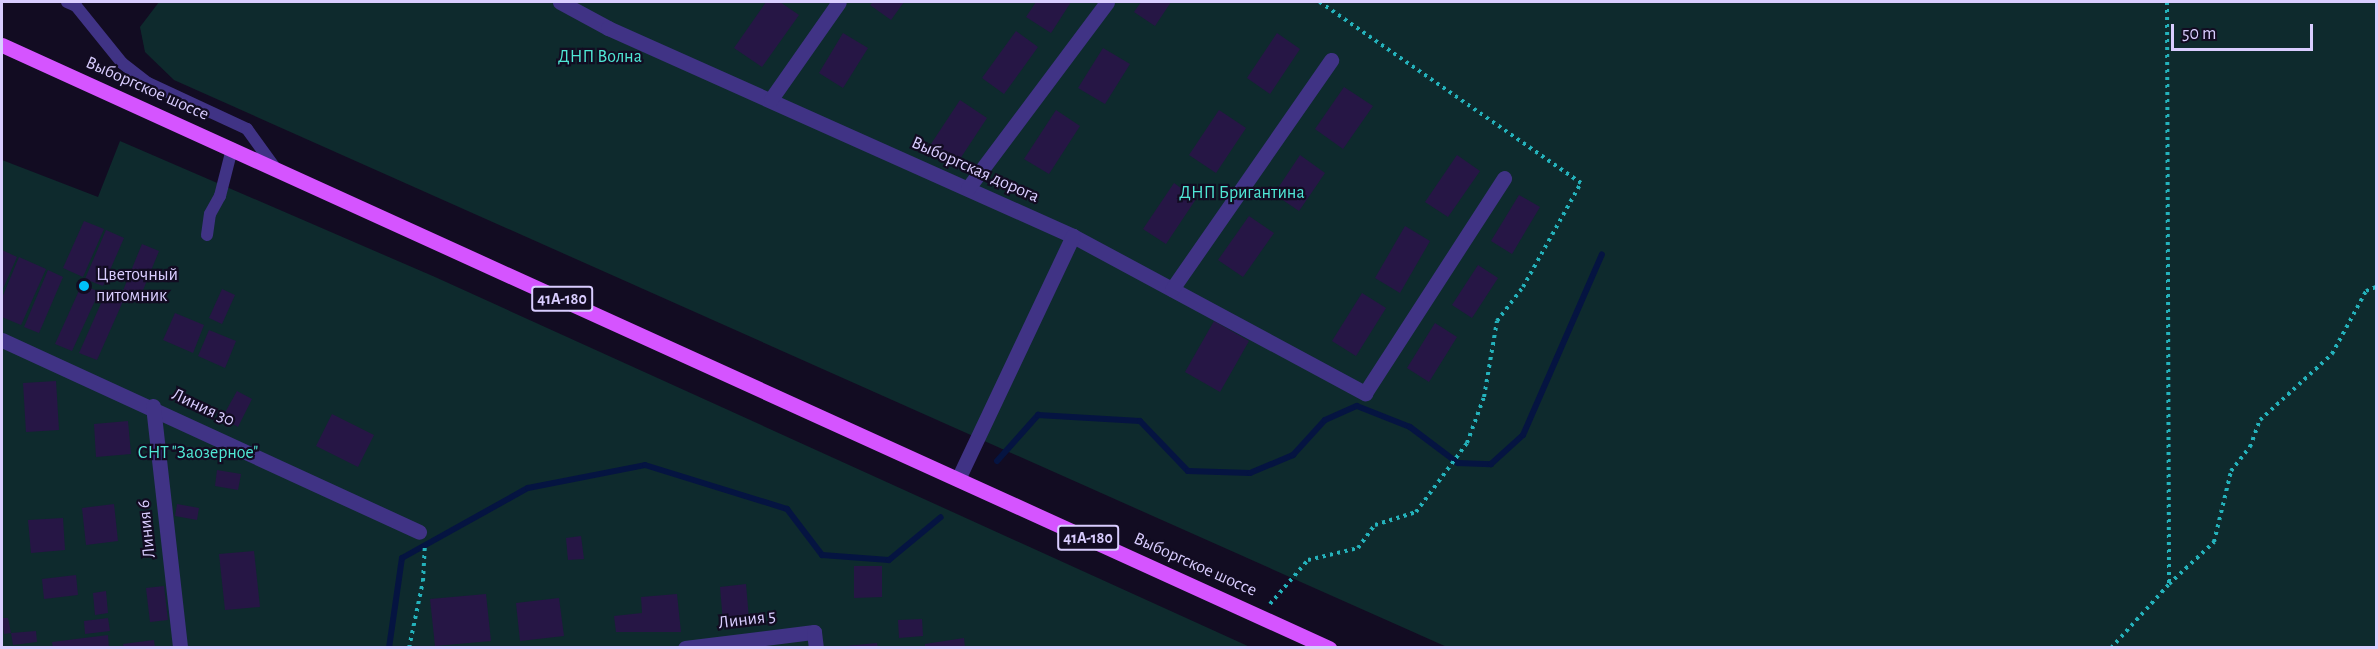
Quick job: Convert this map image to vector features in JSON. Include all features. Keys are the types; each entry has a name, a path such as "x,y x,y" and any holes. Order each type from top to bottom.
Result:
{"main road":[{"name":"Выборгское шоссе","path":"2,45 1329,648"}],"street":[{"name":"Выборгская дорога","path":"563,2 608,28 1073,236 1365,393 1504,178"},
{"path":"771,99 839,2"},
{"path":"968,188 1107,2"},
{"path":"1172,289 1331,60"},
{"path":"958,479 1073,236"},
{"name":"Линия 30","path":"2,340 153,406 419,531"},
{"name":"Линия 6","path":"153,406 180,648"},
{"name":"Линия 5","path":"686,648 814,632 816,648"}],"lane":[{"path":"74,3 122,63 148,83 247,129 276,169"},
{"path":"207,235 210,214 220,196 232,149"}],"path":[{"path":"2167,2 2169,584"},
{"path":"2111,648 2169,584 2214,542 2231,471 2250,447 2260,420 2332,354 2366,291 2376,287"},
{"path":"409,648 426,553"}],"green space":[{"path":"159,2 2376,2 2376,647 1447,647 174,80 145,52 140,27"},
{"name":"СНТ \"Заозерное\"","path":"120,141 435,277 1250,647 2,647 2,160 98,197"}],"building":[{"path":"766,2 780,2 799,15 762,67 734,48"},
{"path":"873,2 904,2 891,20 870,5"},
{"path":"1036,2 1071,2 1051,33 1026,17"},
{"path":"1141,2 1171,2 1155,26 1134,12"},
{"path":"1016,31 1038,47 1004,94 982,78"},
{"path":"843,33 868,48 843,88 819,73"},
{"path":"1277,33 1300,49 1270,94 1247,78"},
{"path":"1103,48 1130,64 1105,104 1078,88"},
{"path":"1344,87 1373,106 1343,149 1315,129"},
{"path":"960,100 987,118 958,162 931,144"},
{"path":"1056,110 1080,126 1049,174 1024,159"},
{"path":"1219,110 1246,128 1216,173 1189,155"},
{"path":"1300,155 1325,173 1299,211 1274,194"},
{"path":"1457,155 1480,171 1448,217 1425,202"},
{"path":"1174,183 1196,199 1166,244 1143,229"},
{"path":"1519,195 1540,207 1512,254 1491,241"},
{"path":"1249,216 1274,233 1243,277 1218,260"},
{"path":"84,221 104,229 83,277 63,268"},
{"path":"1405,226 1430,241 1400,293 1375,278"},
{"path":"106,230 124,238 103,286 85,279"},
{"path":"142,244 159,251 139,300 122,293"},
{"path":"2,250 17,257 2,291"},
{"path":"19,257 46,269 21,325 2,317 2,298"},
{"path":"1478,265 1498,278 1472,318 1452,305"},
{"path":"48,270 63,277 39,333 24,327"},
{"path":"82,284 99,292 72,351 55,344"},
{"path":"222,289 235,295 222,324 209,318"},
{"path":"106,292 124,299 97,360 79,353"},
{"path":"1362,293 1386,308 1356,356 1332,341"},
{"path":"175,313 204,325 193,353 163,340"},
{"path":"1214,321 1249,341 1220,392 1185,372"},
{"path":"1435,323 1457,337 1429,382 1407,368"},
{"path":"209,330 236,341 225,368 198,356"},
{"path":"56,381 59,430 26,432 23,383"},
{"path":"237,391 252,399 238,427 222,418"},
{"path":"332,414 374,435 358,467 316,446"},
{"path":"128,421 131,454 96,457 94,424"},
{"path":"217,470 241,474 238,490 215,486"},
{"path":"114,504 118,541 86,545 82,508"},
{"path":"177,504 199,508 197,520 175,516"},
{"path":"63,518 65,550 31,553 28,520"},
{"path":"581,536 584,559 568,560 566,538"},
{"path":"254,551 260,607 225,610 219,554"},
{"path":"854,566 882,566 882,597 854,598"},
{"path":"76,575 78,595 44,599 42,579"},
{"path":"746,584 749,619 723,622 720,587"},
{"path":"164,586 168,620 150,622 146,588"},
{"path":"106,591 108,613 95,615 93,593"},
{"path":"486,594 491,641 435,646 430,599"},
{"path":"677,594 681,632 616,632 614,616 642,613 641,597"},
{"path":"559,598 564,636 520,641 516,603"},
{"path":"2,618 8,618 11,633 4,634"},
{"path":"108,618 110,631 85,634 84,621"},
{"path":"922,619 923,636 899,638 898,620"},
{"path":"36,631 37,642 13,645 11,633"},
{"path":"108,635 109,648 53,648 52,642"},
{"path":"964,638 965,648 925,648 925,644"},
{"path":"154,640 155,648 124,648 123,644"},
{"path":"877,643 878,648 846,648 846,646"}],"waterway":[{"path":"997,461 1038,415 1140,421 1188,471 1250,473 1293,455 1325,420 1357,406 1410,427 1458,463 1491,464 1523,435 1602,254"},
{"path":"389,648 402,558 528,488 645,465 787,509 822,555 889,560 941,517"}],"place":[{"name":"Цветочный питомник","path":"84,286"}],"park label":[{"name":"ДНП Волна","path":"600,57"},
{"name":"ДНП Бригантина","path":"1242,193"}]}
